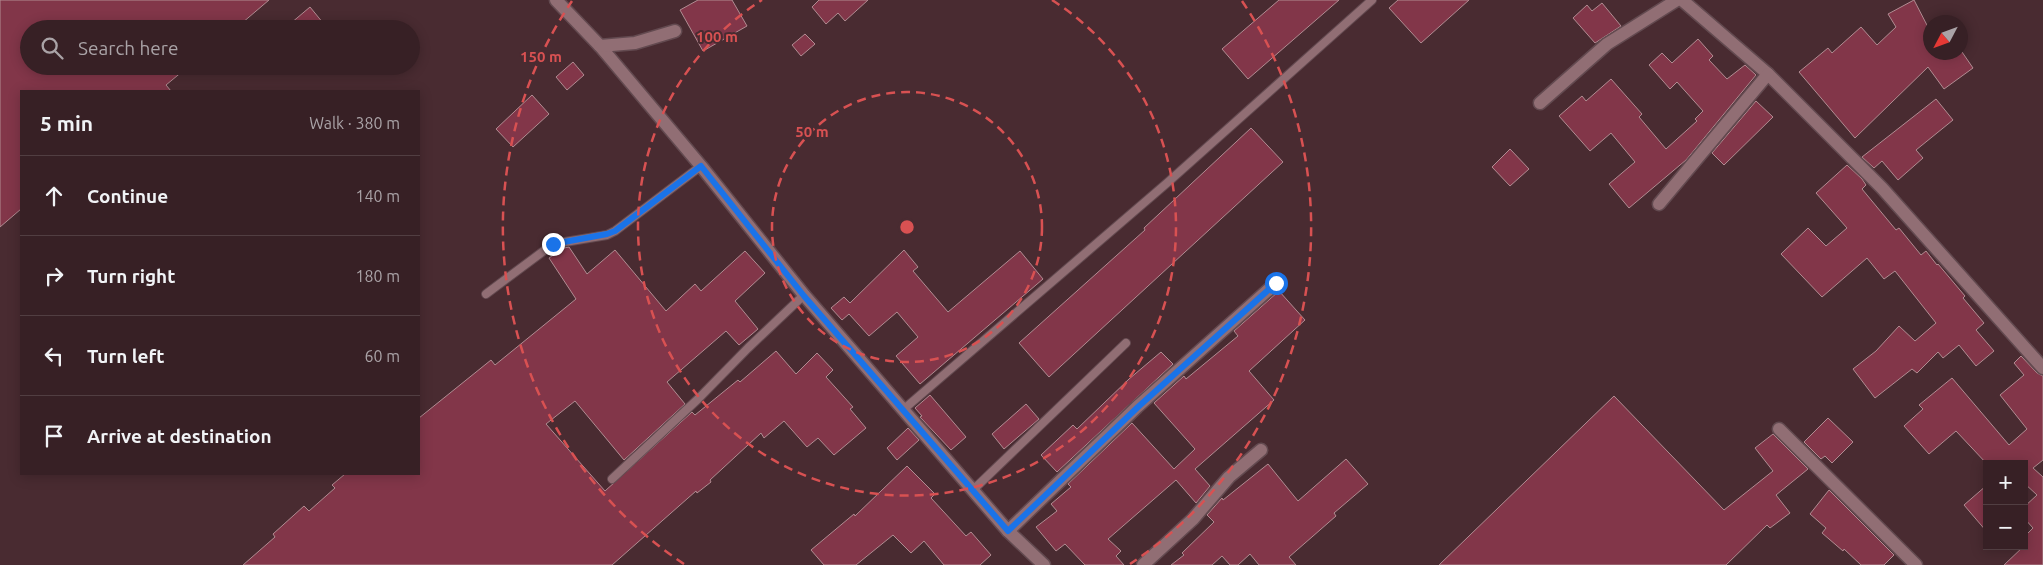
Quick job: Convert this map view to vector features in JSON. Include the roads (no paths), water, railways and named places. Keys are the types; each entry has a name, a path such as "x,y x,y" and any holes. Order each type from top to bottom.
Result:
{"street":[{"path":"556,0 600,46 701,166 804,296 1008,531 1044,565"},
{"path":"1540,103 1606,44 1678,0"},
{"path":"1682,0 1768,74 1882,188 2043,368"},
{"path":"600,46 635,43 675,31"},
{"path":"1659,204 1768,74"},
{"path":"1008,531 1138,407 1276,283"},
{"path":"1779,429 1916,565"},
{"path":"1143,565 1193,519 1229,477 1261,450"}],"lane":[{"path":"904,409 1167,183 1372,0"},
{"path":"486,294 553,244 615,231 701,166"},
{"path":"612,479 804,296"},
{"path":"972,490 1126,343"}]}
